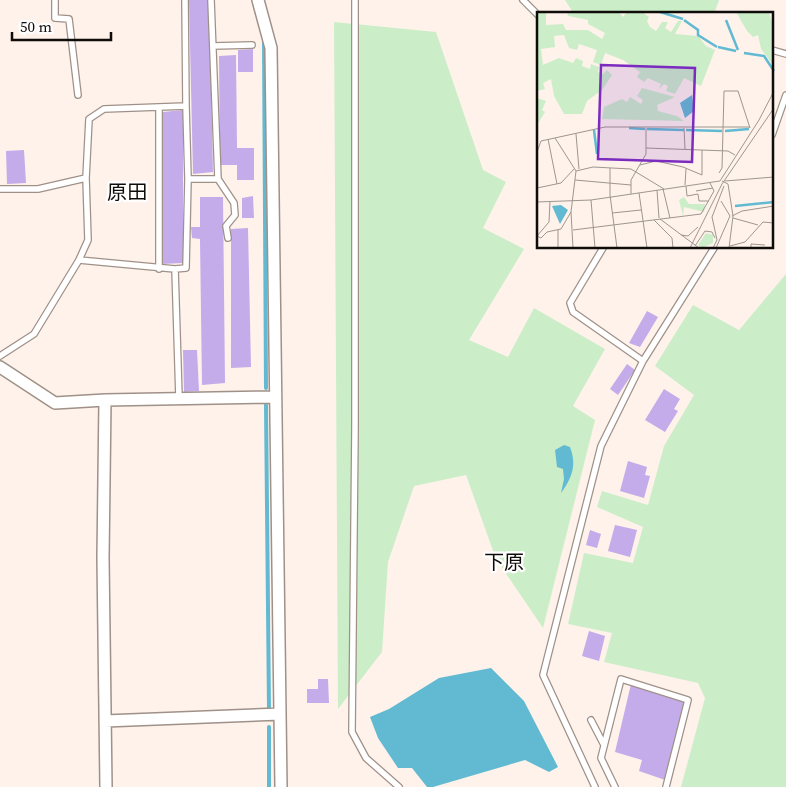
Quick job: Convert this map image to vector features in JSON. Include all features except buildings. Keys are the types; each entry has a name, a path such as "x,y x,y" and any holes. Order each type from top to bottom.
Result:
{"street":[{"path":"258,0 271,48 281,787"},
{"path":"0,367 56,403 178,398 275,397"},
{"path":"105,400 104,721 106,787"},
{"path":"104,721 280,714"}],"lane":[{"path":"55,0 55,18 69,19 78,95"},
{"path":"79,260 159,269 186,268 188,179 185,0"},
{"path":"211,0 218,179 234,203 235,215 226,226 228,238"},
{"path":"355,0 355,428 352,732 366,758 399,787"},
{"path":"523,0 537,14"},
{"path":"213,46 252,44"},
{"path":"774,129 786,95"},
{"path":"159,106 159,269"},
{"path":"0,356 34,334 79,260 88,240 86,178 89,119 104,109 186,106"},
{"path":"0,189 38,189 86,178"},
{"path":"188,179 218,179"},
{"path":"602,249 570,303 573,312 643,361"},
{"path":"595,787 543,676 601,446 643,361 713,249"},
{"path":"175,269 178,398"},
{"path":"615,787 601,758 621,680 688,700 666,787"},
{"path":"591,720 604,744"}],"green space":[{"path":"565,0 719,0 715,12 573,12"},
{"path":"334,22 436,32 483,170 506,182 483,228 524,249 469,340 508,357 534,308 605,349 573,406 595,420 543,628 496,559 466,475 414,486 388,562 382,652 338,709"},
{"path":"786,274 786,787 681,787 705,698 698,683 604,662 612,633 568,624 584,553 633,563 643,527 597,507 602,491 648,505 664,446 694,395 655,366 693,305 739,330"}],"water":[{"path":"564,445 570,447 573,466 571,477 561,493 564,479 563,469 557,467 555,450"},
{"path":"491,668 524,701 558,767 549,772 525,760 433,787 427,787 412,768 398,768 378,738 370,717 389,709 439,678"}],"waterway":[{"path":"264,41 266,388"},
{"path":"266,405 269,709"},
{"path":"269,727 269,787"}],"district":[{"name":"原田","path":"127,192"},
{"name":"下原","path":"504,562"}]}
